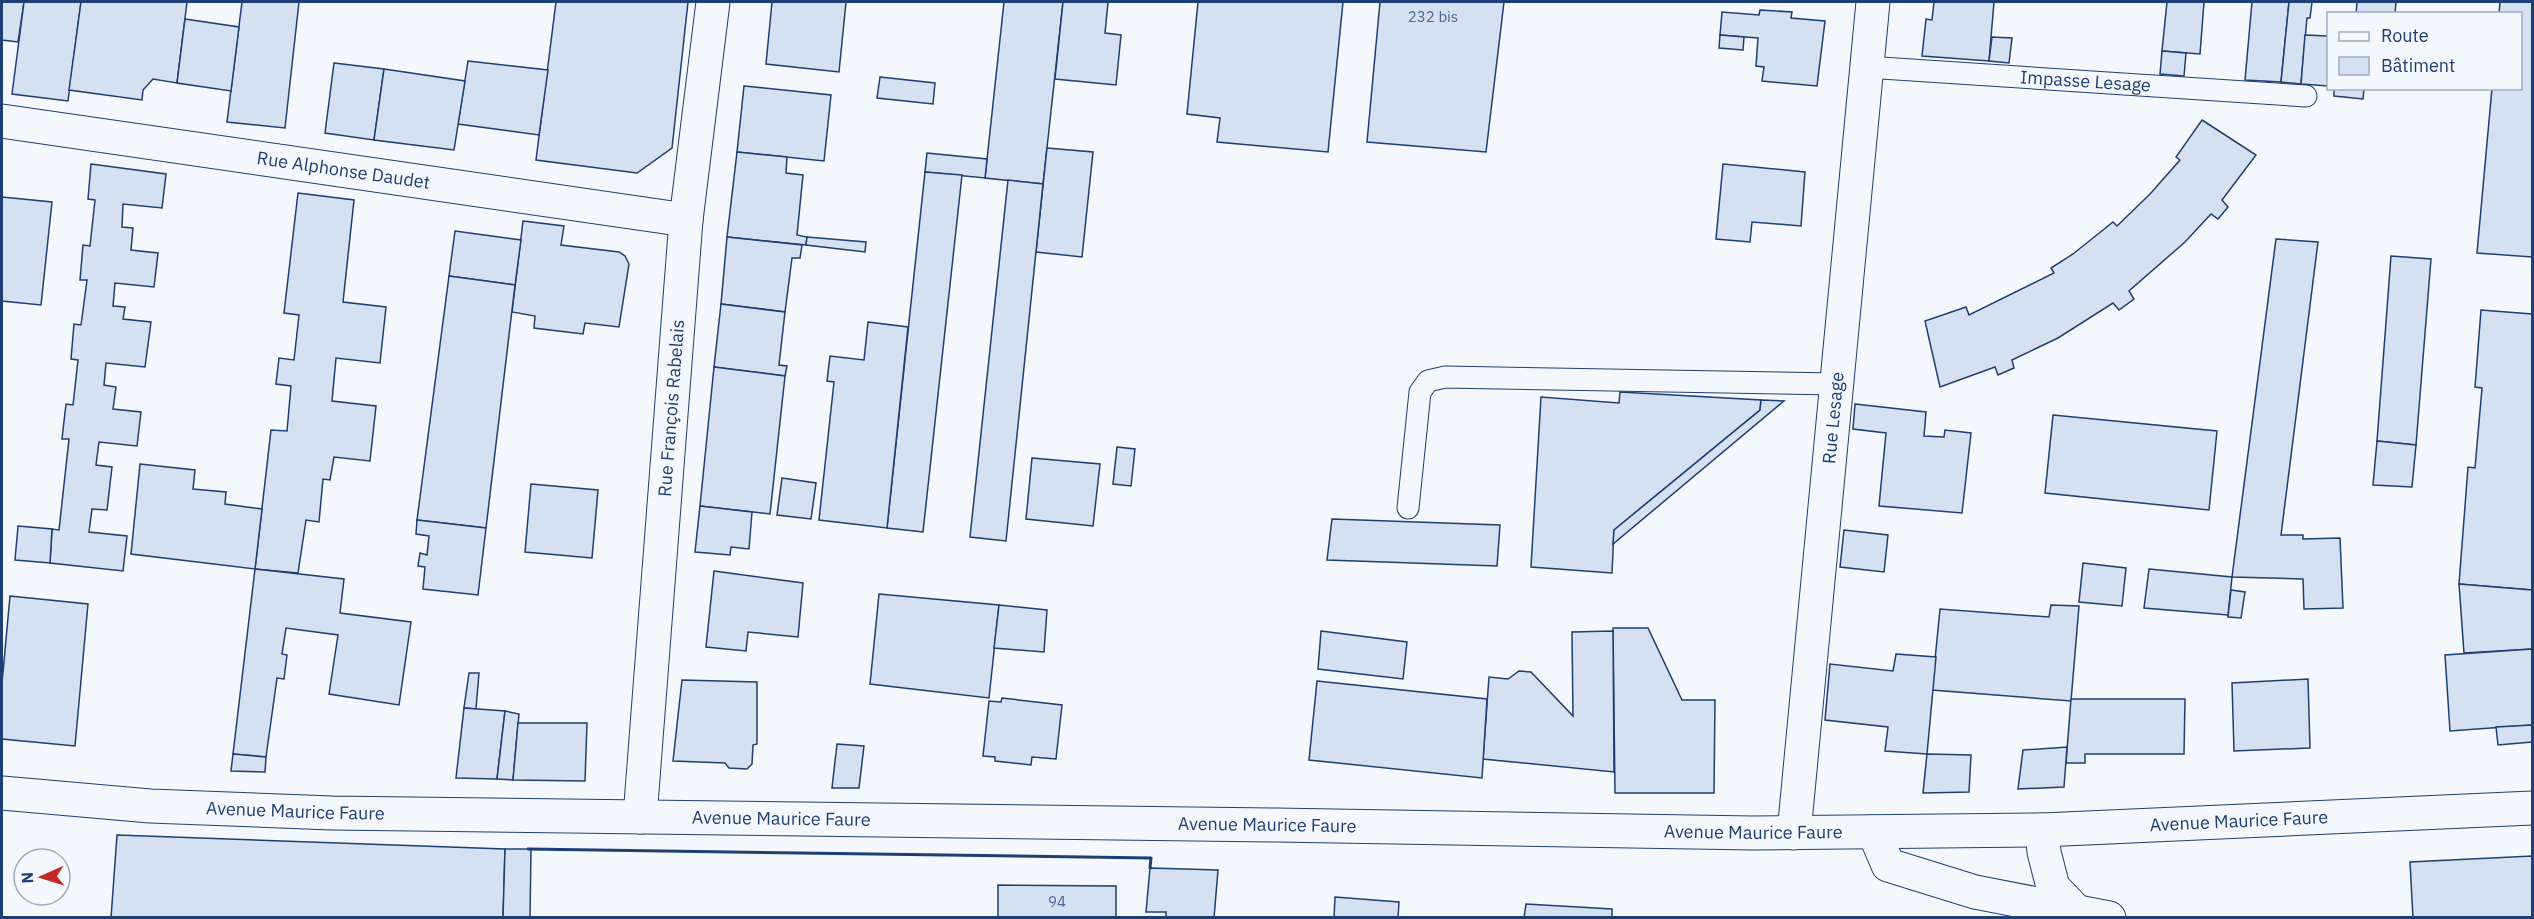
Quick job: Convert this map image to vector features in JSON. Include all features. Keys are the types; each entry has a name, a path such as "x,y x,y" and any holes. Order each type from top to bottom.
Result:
{"street":[{"name":"Rue François Rabelais","path":"640,817 686,220 713,2"},
{"name":"Rue Lesage","path":"1794,833 1873,2"},
{"name":"Rue Alphonse Daudet","path":"2,121 686,220"},
{"name":"Avenue Maurice Faure","path":"2,793 150,806 344,813 1794,833 2042,830 2532,808"},
{"path":"2042,830 2044,852 2053,887 2075,910"},
{"path":"1874,832 1888,865 1975,892 2109,918"}],"lane":[{"name":"Impasse Lesage","path":"1866,68 2306,96"},
{"path":"1408,508 1420,392 1428,381 1445,377 1838,384"}],"building":[{"path":"2,2 24,2 18,42 2,40"},
{"path":"24,2 81,2 68,101 12,94"},
{"path":"81,2 187,2 177,83 153,79 143,90 142,100 69,90"},
{"path":"242,2 299,2 285,128 227,122"},
{"path":"556,2 688,2 672,148 637,173 536,160"},
{"path":"772,2 846,2 839,72 766,64"},
{"path":"1004,2 1063,2 1043,184 985,178"},
{"path":"1063,2 1108,2 1105,33 1121,35 1116,85 1055,79"},
{"path":"1198,2 1343,2 1328,152 1217,142 1220,118 1187,114"},
{"path":"1380,2 1504,2 1486,152 1367,142"},
{"path":"1934,2 1994,2 1989,61 1922,56 1926,19 1932,20"},
{"path":"2167,2 2204,2 2200,54 2162,51"},
{"path":"2252,2 2289,2 2281,82 2245,80"},
{"path":"2289,2 2312,2 2310,18 2307,18 2301,84 2281,82"},
{"path":"2357,2 2396,2 2395,12 2356,12"},
{"path":"2500,2 2532,2 2532,257 2477,253 2492,90 2522,90 2522,12 2499,12"},
{"path":"1760,10 1792,12 1791,18 1825,21 1817,86 1762,81 1764,67 1756,66 1758,38 1720,35 1722,12 1759,15"},
{"path":"185,19 239,27 231,91 177,83"},
{"path":"1720,35 1744,37 1743,50 1719,48"},
{"path":"2305,35 2327,36 2327,86 2301,84"},
{"path":"1992,37 2012,38 2009,63 1989,61"},
{"path":"2162,51 2186,53 2184,76 2160,74"},
{"path":"468,61 548,70 539,135 458,124"},
{"path":"334,63 384,69 374,140 325,133"},
{"path":"384,69 465,81 454,150 374,140"},
{"path":"880,77 935,83 933,104 877,98"},
{"path":"744,86 831,95 824,161 737,152"},
{"path":"2334,90 2364,90 2363,99 2334,96"},
{"path":"2202,120 2256,155 2222,200 2228,207 2218,219 2211,214 2185,242 2129,291 2134,299 2119,310 2113,303 2058,338 2012,360 2014,368 1998,375 1995,367 1940,387 1925,321 1966,307 1969,315 2054,273 2051,268 2073,254 2113,222 2117,226 2150,194 2180,160 2176,157"},
{"path":"1047,148 1093,152 1082,257 1036,252"},
{"path":"737,152 787,157 786,173 803,175 797,235 807,237 806,245 727,237"},
{"path":"927,153 987,159 985,178 925,172"},
{"path":"91,164 166,174 162,208 123,204 122,227 133,228 131,250 158,253 154,287 115,283 113,306 125,307 123,319 151,322 145,367 106,363 104,385 116,387 113,409 141,412 137,446 99,442 96,465 112,467 107,510 92,509 89,532 127,536 123,571 50,563 52,529 59,530 69,439 62,439 66,404 73,405 78,360 71,359 74,324 81,325 87,280 80,280 83,245 90,246 95,200 88,199"},
{"path":"1723,164 1805,172 1801,226 1752,222 1750,242 1716,239"},
{"path":"925,172 962,175 923,532 887,528"},
{"path":"1008,180 1043,184 1006,541 970,537"},
{"path":"298,193 354,200 343,302 386,307 380,363 336,358 332,401 376,406 370,461 334,457 330,480 323,479 319,522 306,520 298,573 255,569 271,430 287,431 291,386 276,384 279,358 294,360 299,315 284,313"},
{"path":"2,197 52,202 41,305 2,301"},
{"path":"523,221 564,226 561,245 619,252 625,256 629,264 619,327 585,323 583,334 534,328 535,316 512,312"},
{"path":"455,231 521,240 515,285 449,276"},
{"path":"727,237 802,245 800,258 792,258 785,312 721,304"},
{"path":"807,237 866,242 865,252 806,245"},
{"path":"2276,239 2318,242 2281,535 2303,535 2303,539 2340,538 2343,608 2304,609 2303,579 2232,577"},
{"path":"2391,256 2431,259 2416,445 2377,441"},
{"path":"449,276 515,285 486,528 417,520"},
{"path":"721,304 785,312 779,365 787,366 785,376 714,367"},
{"path":"2481,310 2532,314 2532,590 2459,584 2468,467 2475,468 2482,388 2475,387"},
{"path":"868,322 908,327 887,528 819,520 834,382 827,381 830,356 864,360"},
{"path":"714,367 785,376 770,514 700,506"},
{"path":"1620,392 1761,400 1760,410 1614,530 1612,573 1531,567 1541,397 1619,403"},
{"path":"1761,400 1784,401 1613,544 1614,530 1760,410"},
{"path":"1855,404 1926,412 1924,436 1944,437 1945,430 1971,433 1962,513 1879,506 1886,433 1853,429"},
{"path":"2053,415 2217,431 2209,510 2045,493"},
{"path":"2377,441 2416,445 2412,487 2373,485"},
{"path":"1117,447 1135,449 1131,486 1113,484"},
{"path":"1032,458 1100,464 1093,526 1026,519"},
{"path":"140,464 195,470 193,489 226,492 225,504 262,509 255,569 131,554"},
{"path":"782,478 816,483 811,519 777,515"},
{"path":"531,484 598,490 592,558 525,552"},
{"path":"700,506 752,512 749,549 731,547 730,555 695,552"},
{"path":"1332,519 1500,525 1497,566 1327,560"},
{"path":"417,520 486,528 478,595 423,589 425,567 418,566 420,553 427,555 429,536 416,534"},
{"path":"18,526 52,529 50,563 15,560"},
{"path":"1844,530 1888,535 1884,572 1840,567"},
{"path":"2083,563 2126,568 2122,606 2079,602"},
{"path":"255,569 344,579 340,613 411,622 399,705 329,694 338,635 286,628 282,654 287,655 284,679 277,678 266,757 233,754"},
{"path":"2149,569 2232,577 2228,615 2144,608"},
{"path":"714,571 803,583 798,637 748,632 746,651 706,647"},
{"path":"2459,584 2532,590 2532,649 2464,653"},
{"path":"2231,590 2245,592 2241,618 2228,617"},
{"path":"879,594 999,605 989,698 870,684"},
{"path":"10,596 88,604 75,746 2,739 2,683"},
{"path":"999,605 1047,610 1044,652 994,648"},
{"path":"2051,605 2079,606 2071,701 1932,690 1940,609 2049,617"},
{"path":"1613,628 1648,628 1682,700 1715,700 1714,793 1615,793"},
{"path":"1321,631 1407,642 1403,679 1318,669"},
{"path":"1613,631 1614,772 1483,759 1489,677 1508,679 1519,671 1531,672 1573,716 1572,632"},
{"path":"2532,649 2532,725 2450,731 2445,655"},
{"path":"1896,654 1936,657 1927,754 1885,751 1888,727 1825,720 1830,664 1893,671"},
{"path":"469,673 479,673 476,709 464,708"},
{"path":"2308,679 2310,748 2234,751 2232,683"},
{"path":"682,680 757,682 757,744 753,745 752,764 747,769 729,768 725,763 673,761"},
{"path":"1317,681 1487,699 1482,778 1309,760"},
{"path":"1002,698 1062,705 1056,759 1032,757 1031,765 995,761 995,757 983,756 989,701 1001,702"},
{"path":"2071,699 2185,699 2184,754 2085,754 2085,763 2066,763"},
{"path":"464,708 505,711 497,779 456,778"},
{"path":"505,711 519,714 513,780 497,779"},
{"path":"518,723 587,723 585,781 513,780"},
{"path":"2532,725 2532,742 2498,745 2496,727"},
{"path":"837,744 864,746 859,788 832,788"},
{"path":"2067,747 2064,787 2018,789 2023,750"},
{"path":"233,754 266,757 265,772 231,771"},
{"path":"1927,754 1971,755 1969,792 1923,793"},
{"path":"117,835 505,849 503,918 111,918"},
{"path":"505,849 531,849 530,918 503,918"},
{"path":"2532,856 2532,918 2413,918 2410,862"},
{"path":"1150,868 1218,870 1214,918 1166,918 1166,912 1146,912"},
{"path":"998,885 1116,886 1116,918 998,918"},
{"path":"1335,897 1399,902 1398,918 1334,918"},
{"path":"1526,904 1612,909 1612,918 1524,918"}],"wall":[{"path":"528,849 1151,858 1150,868"}]}
